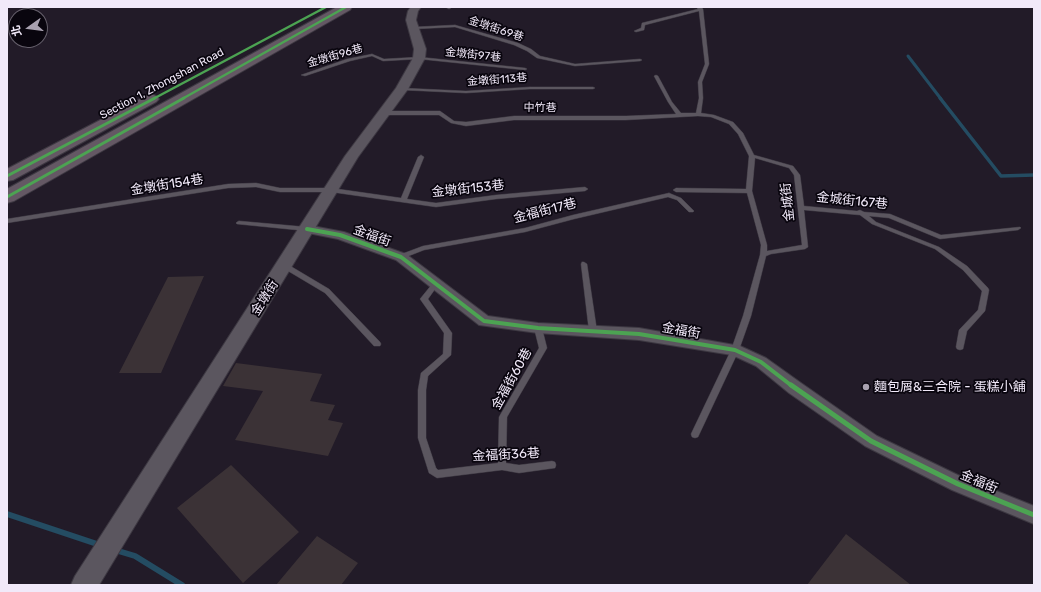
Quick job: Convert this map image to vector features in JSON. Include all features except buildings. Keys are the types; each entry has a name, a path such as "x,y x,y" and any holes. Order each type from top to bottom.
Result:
{"main road":[{"name":"Section 1, Zhongshan Road","path":"7,176 326,7"},
{"name":"Section 1, Zhongshan Road","path":"7,197 346,7"}],"street":[{"path":"416,7 413,11 411,20 420,49 419,58"},
{"name":"金墩街","path":"96,566 285,266 352,156 402,89 419,58"},
{"name":"金福街","path":"307,229 340,235 401,257 484,322 538,328 639,334 735,350 761,362 795,388 872,441 958,484 1034,515"}],"lane":[{"path":"636,31 643,29 644,24 700,8 707,64 700,82 698,114 712,116 731,123 740,133 752,156 749,191 764,245 763,255 747,316 735,350 696,434"},
{"name":"金墩街69巷","path":"414,28 455,26 516,44 539,57 575,64 640,60"},
{"name":"金墩街96巷","path":"303,75 350,60 372,55 383,60 419,58"},
{"name":"金墩街97巷","path":"419,58 525,69"},
{"path":"656,76 670,102 680,115"},
{"name":"金墩街113巷","path":"402,89 466,92 530,88 593,88"},
{"name":"中竹巷","path":"385,113 440,114 453,122 466,124 514,118 626,118 698,114"},
{"name":"金城街","path":"752,156 791,167 797,175 805,247 770,252 763,255"},
{"path":"403,201 421,157"},
{"name":"金墩街154巷","path":"7,221 228,186 256,185 280,190 331,190"},
{"name":"金墩街153巷","path":"331,190 436,205 496,197 585,189"},
{"path":"676,190 749,191"},
{"name":"金福街17巷","path":"401,257 423,248 524,230 669,195 679,199 691,211"},
{"name":"金城街167巷","path":"800,208 859,212 890,216 940,236 1018,228"},
{"path":"859,212 874,223 937,248 965,268 986,290 981,311 963,330 960,347"},
{"path":"239,223 307,229"},
{"path":"584,264 593,331"},
{"path":"285,266 327,291 377,344"},
{"name":"金福街36巷","path":"435,285 424,299 448,333 447,355 424,375 422,390 422,438 432,470 438,474 502,466 519,469 552,465"},
{"name":"金福街60巷","path":"502,466 503,417 543,348 538,328"}],"waterway":[{"path":"908,56 941,99"},
{"path":"940,98 1001,176 1034,175"},
{"path":"7,514 100,545"},
{"path":"115,550 135,556 182,585"}],"cycle path":[{"path":"7,176 326,7"},
{"path":"7,197 346,7"},
{"path":"307,229 340,235 401,257 484,321 538,328 639,334 735,350 761,362 795,388 871,441 958,484 1034,515"}],"place":[{"name":"麵包屑&三合院 - 蛋糕小舖","path":"866,387"}]}
